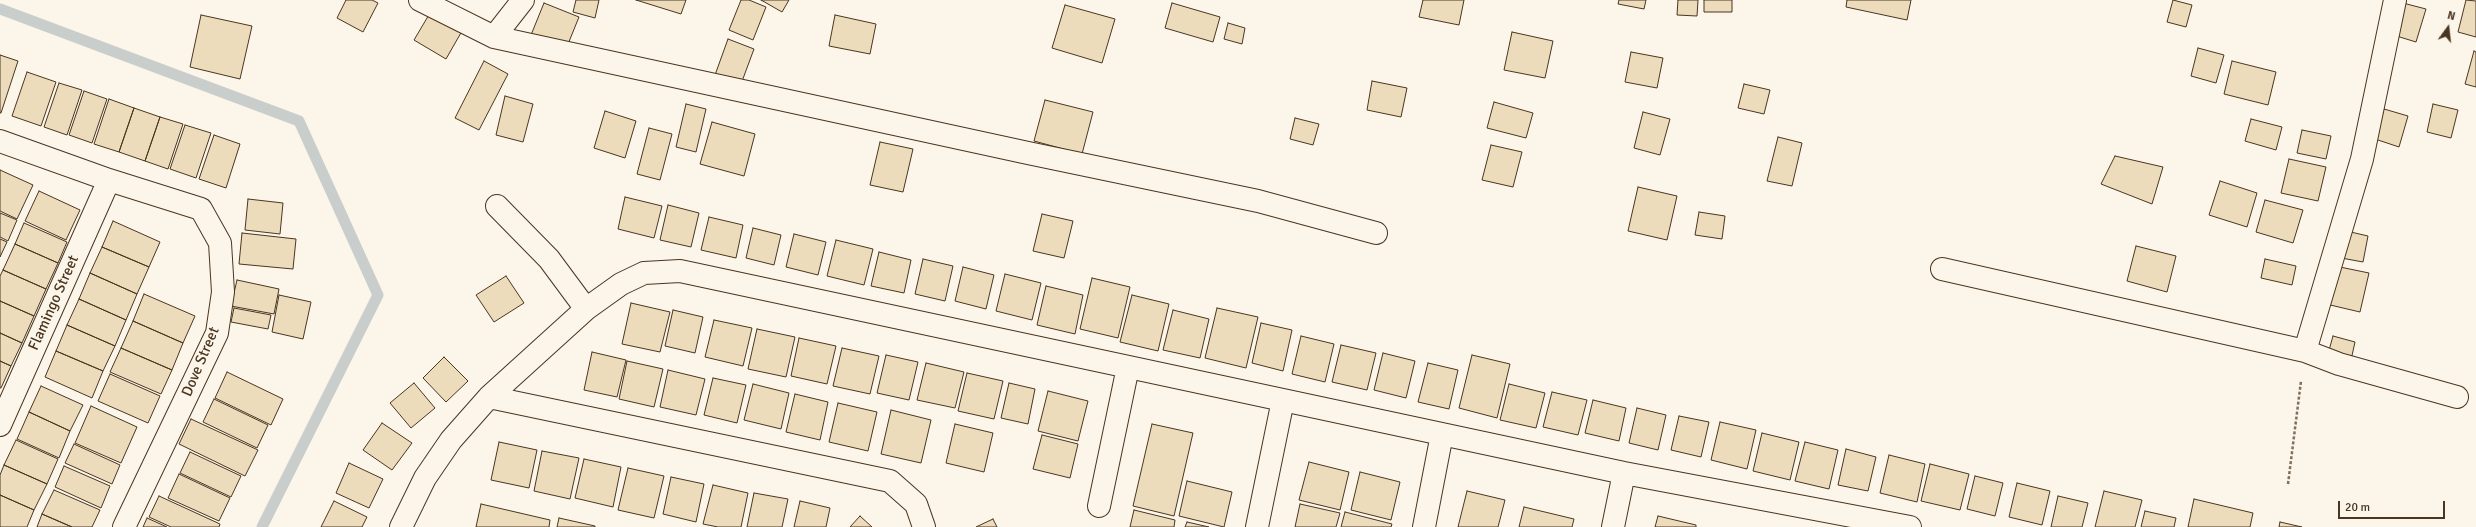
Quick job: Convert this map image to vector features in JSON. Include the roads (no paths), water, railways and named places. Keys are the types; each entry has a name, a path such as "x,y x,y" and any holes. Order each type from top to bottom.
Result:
{"street":[{"path":"420,0 494,37 1020,152 1258,201 1376,233"},
{"path":"494,37 523,0"},
{"path":"2305,350 2362,159 2395,0"},
{"name":"Dove Street","path":"0,141 109,180 201,209 220,243 223,292 217,333 124,527"},
{"name":"Flamingo Street","path":"0,425 109,180"},
{"path":"497,206 549,259 586,310"},
{"path":"1942,269 2305,350 2339,364 2457,397"},
{"path":"401,527 425,478 452,440 489,397 586,310 621,284 644,273 680,271 1624,473 1910,527"},
{"path":"1098,506 1128,367"},
{"path":"489,397 890,481 916,504 924,527"},
{"path":"1257,527 1283,400"},
{"path":"1424,527 1442,434"},
{"path":"1613,527 1624,473"}],"waterway":[{"path":"0,9 299,121 378,295 262,527"}]}
